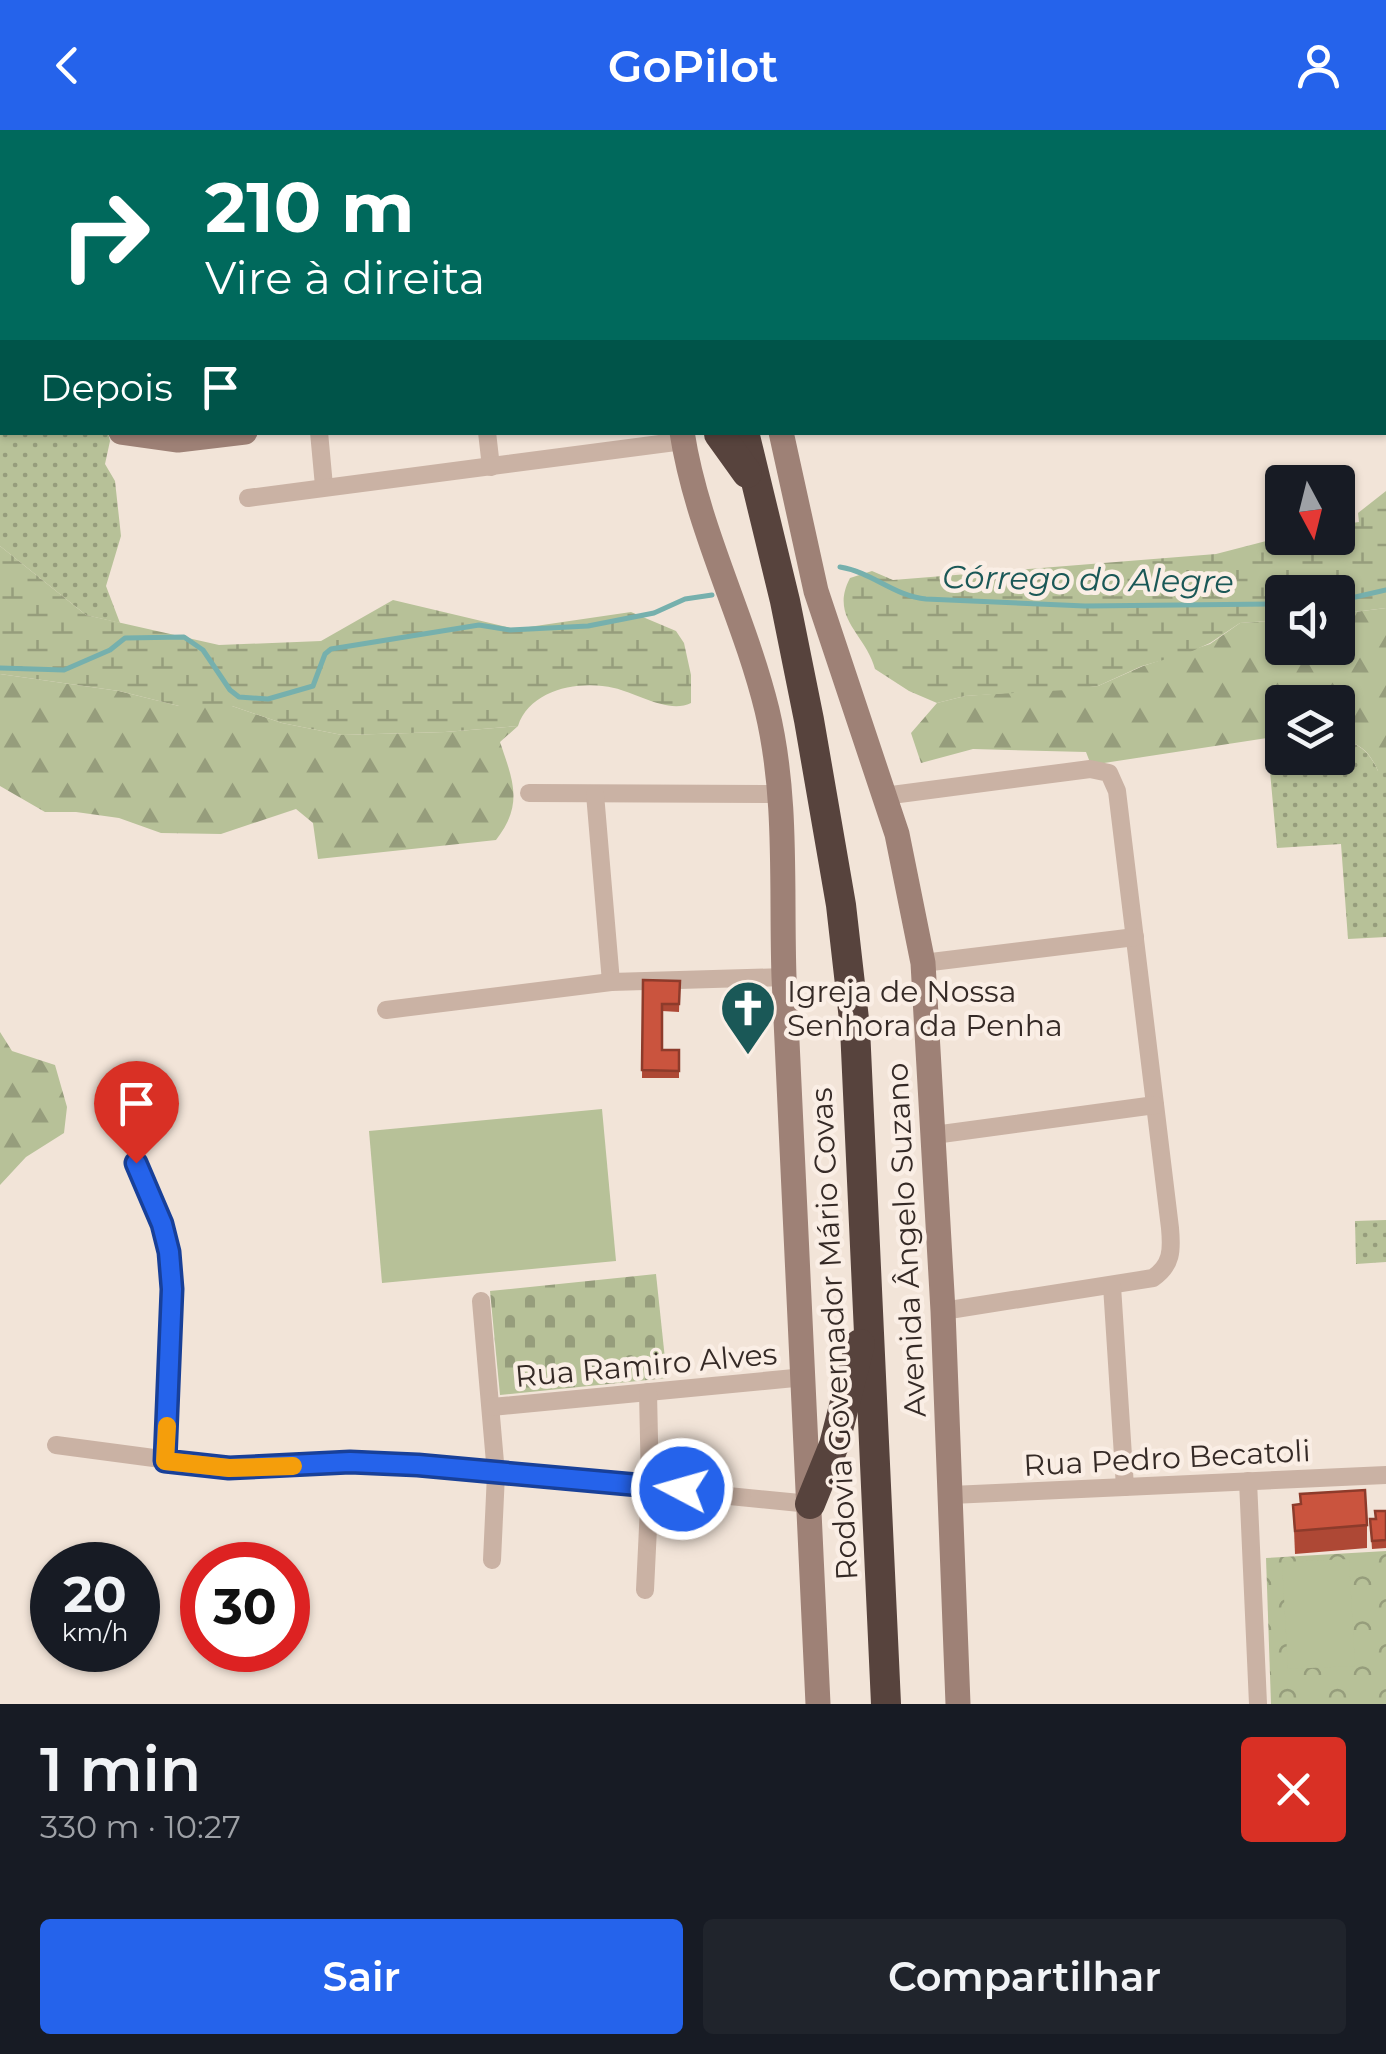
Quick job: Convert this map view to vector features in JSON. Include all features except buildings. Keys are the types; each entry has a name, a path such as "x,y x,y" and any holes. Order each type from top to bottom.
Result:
{"highway":[{"name":"Rodovia Governador Mário Covas","path":"740,435 760,492 786,601 841,905 856,1028 886,1704"},
{"path":"810,1504 834,1445 868,1312"}],"main road":[{"path":"139,435 178,440 220,435"},
{"name":"Avenida Ângelo Suzano","path":"783,435 816,591 908,876 924,964 943,1310 958,1704"},
{"path":"682,437 713,550 762,694 780,794 785,874 784,977 818,1704"}],"street":[{"path":"319,435 324,486"},
{"path":"487,435 491,467"},
{"path":"248,498 491,467 682,437"},
{"path":"884,796 1090,769 1109,773 1117,792 1170,1228 1169,1261 1164,1271 1153,1278 943,1310"},
{"path":"529,794 780,794"},
{"path":"595,794 611,982"},
{"path":"924,964 1135,937"},
{"path":"386,1010 611,982 784,977"},
{"path":"934,1135 1154,1105"},
{"path":"136,1163 162,1224 169,1252 172,1289 165,1461"},
{"path":"1112,1286 1125,1487"},
{"path":"481,1301 496,1474 492,1560"},
{"name":"Rua Ramiro Alves","path":"492,1407 805,1377"},
{"path":"645,1590 650,1486 648,1392"},
{"path":"56,1445 229,1468 350,1462 418,1465 810,1504"},
{"name":"Rua Pedro Becatoli","path":"950,1496 1386,1475"},
{"path":"1248,1481 1258,1704"}],"green space":[{"path":"0,435 108,435 105,464 115,481 121,536 106,586 120,623 86,615 0,546"},
{"path":"1386,491 1386,608 1355,612 1355,575 1265,575 1265,621 1240,623 1188,653 1142,666 1098,686 965,696 937,703 875,669 846,615 845,592 850,578 872,571 893,580 1216,554 1265,541 1265,555 1355,555 1358,513"},
{"path":"0,546 86,615 219,645 321,641 393,600 515,629 631,612 676,631 684,643 691,675 691,703 672,706 614,688 586,685 558,690 533,703 518,726 342,735 282,723 232,706 179,706 119,691 0,674"},
{"path":"1386,608 1386,771 1378,771 1371,758 1355,744 1355,685 1265,685 1265,738 1091,765 1086,752 973,749 921,763 911,733 937,703 965,696 1098,686 1210,644 1240,623 1265,621 1265,665 1355,665 1355,612"},
{"path":"0,674 119,691 179,706 232,706 282,723 342,735 518,726 500,742 512,781 510,815 496,840 318,859 313,823 296,809 221,834 161,833 119,818 45,812 0,786"},
{"path":"1355,745 1362,749 1378,771 1386,771 1386,937 1348,939 1341,844 1277,848 1270,775 1355,775"},
{"path":"0,1032 12,1051 55,1065 67,1107 64,1133 26,1157 0,1185"},
{"path":"602,1109 616,1261 382,1283 369,1131"},
{"path":"1386,1220 1386,1262 1356,1264 1355,1221"},
{"path":"656,1274 667,1378 500,1395 490,1291"},
{"path":"1386,1551 1386,1704 1271,1704 1266,1558"},
{"path":"1349,1559 1355,1666 1288,1669 1282,1562"}],"waterway":[{"name":"Córrego do Alegre","path":"840,567 926,599 1085,606 1265,604"},
{"name":"Córrego do Alegre","path":"1355,597 1386,590"},
{"name":"Córrego do Alegre","path":"0,668 64,670 110,650 125,638 184,637 203,650 239,697 268,699 313,686 325,654 331,649 479,625 510,630 588,626 654,613 685,599 712,595"}],"slow traffic":[{"path":"167,1426 165,1461 229,1468 293,1466"}],"place":[{"name":"Igreja de Nossa Senhora da Penha","path":"748,1057"}],"route":[{"path":"136,1163 162,1224 169,1252 172,1289 165,1461 229,1468 350,1462 418,1465 682,1489"}]}
